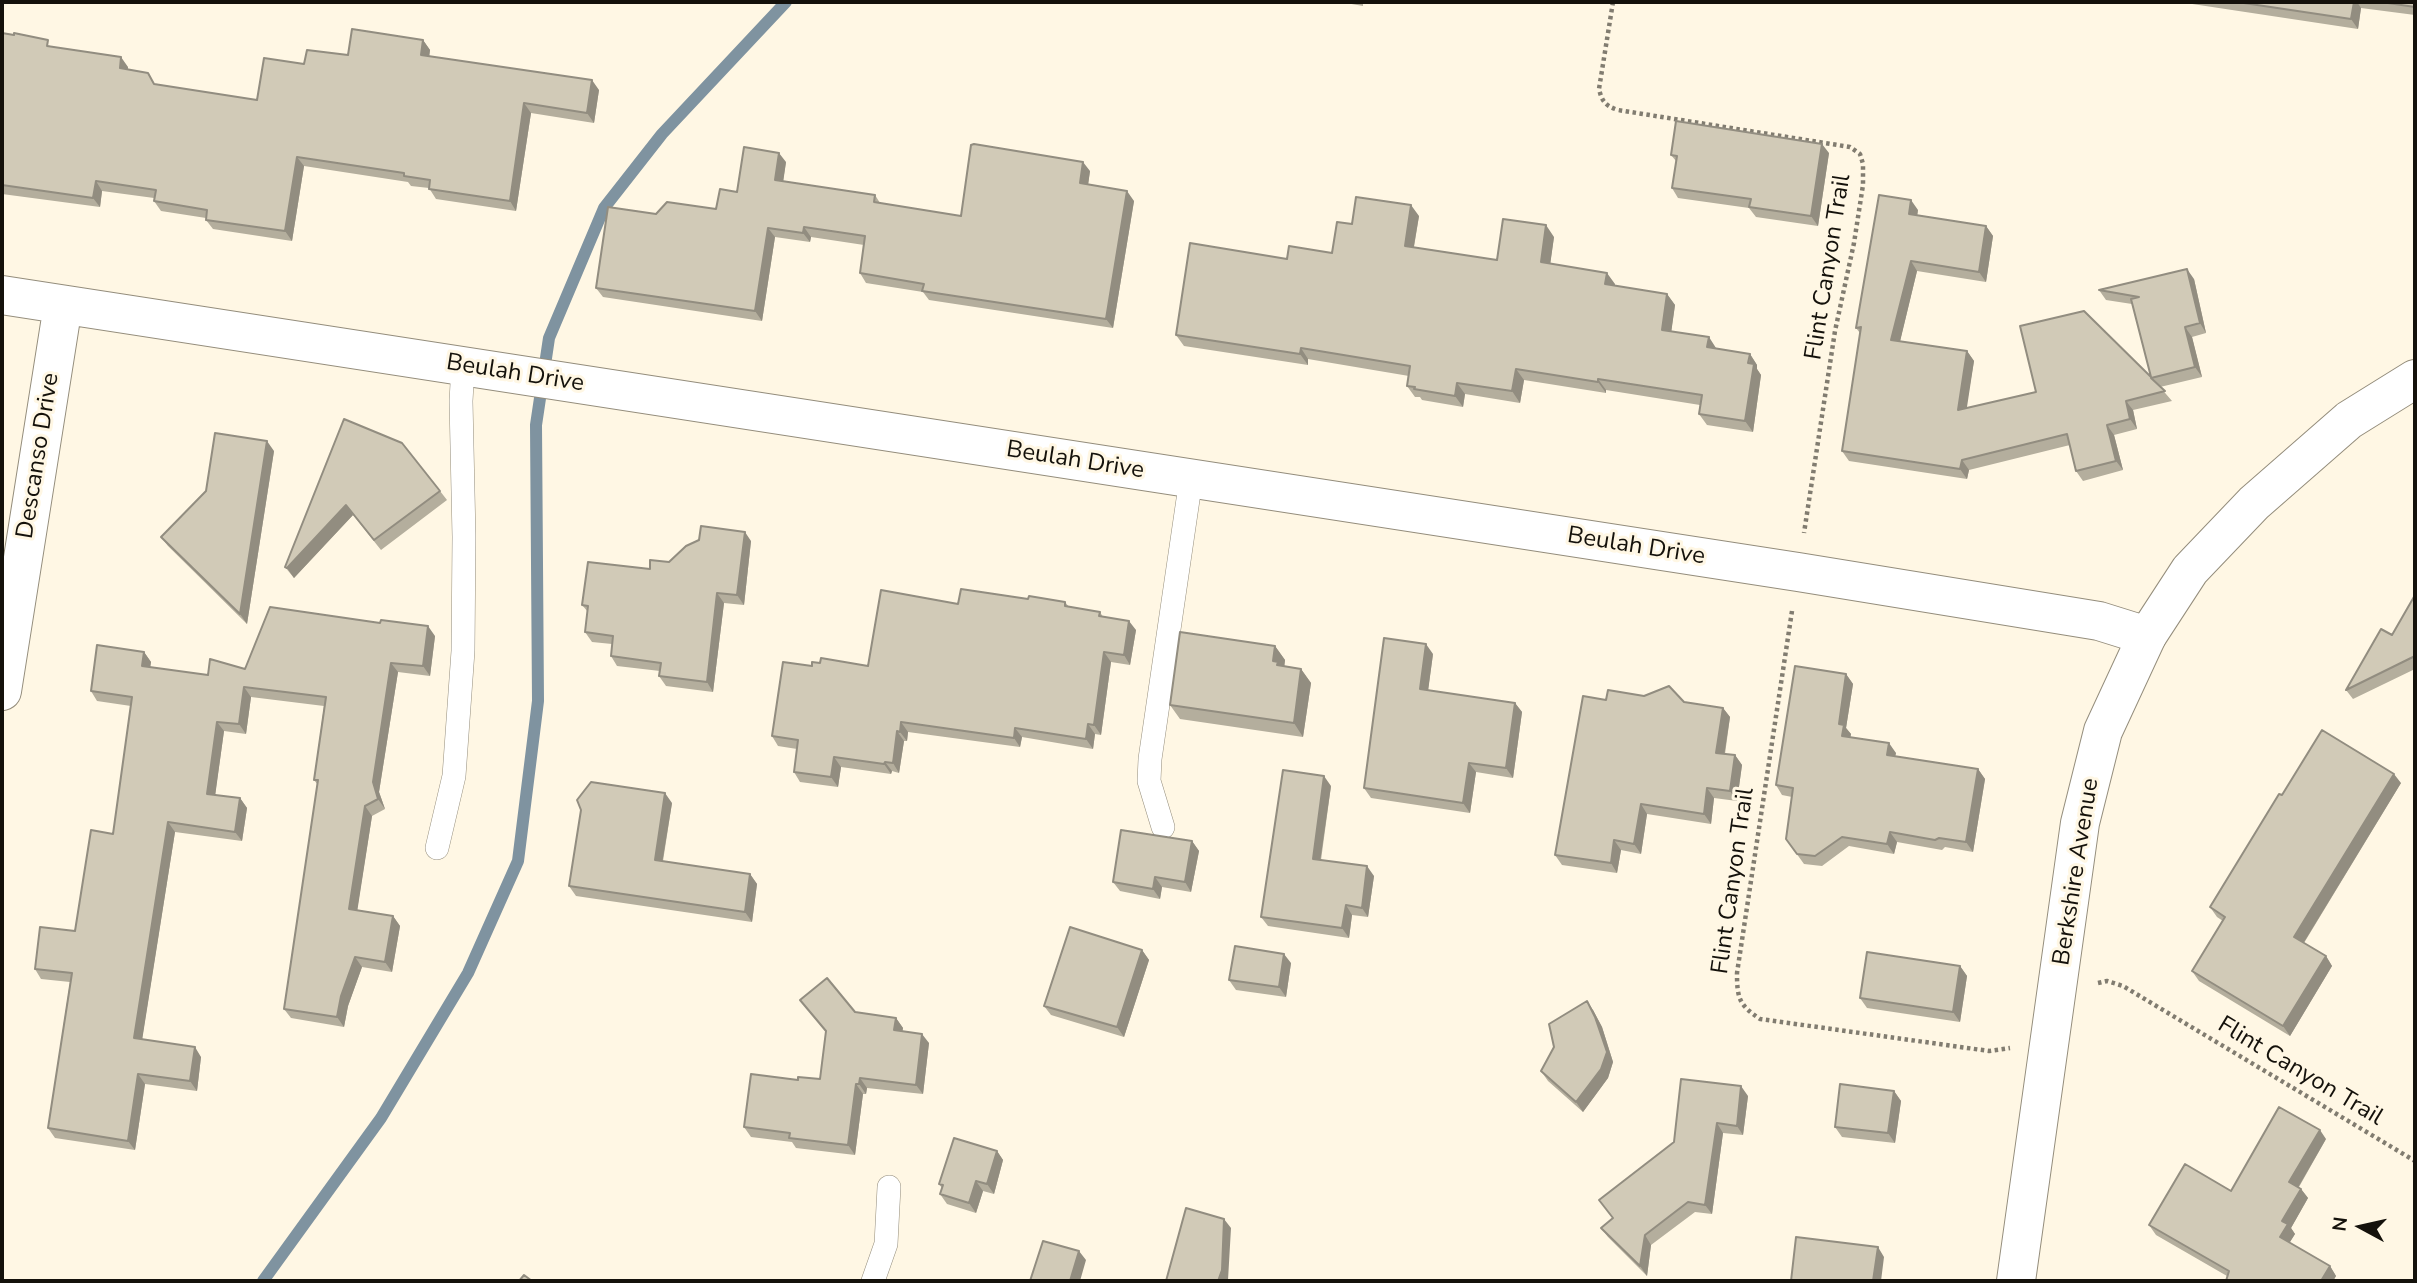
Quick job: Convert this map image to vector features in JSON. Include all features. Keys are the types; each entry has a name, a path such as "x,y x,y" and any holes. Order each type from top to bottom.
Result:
{"street":[{"name":"Beulah Drive","path":"2,295 1826,576 2099,621 2147,636"},
{"name":"Descanso Drive","path":"2,691 63,305"},
{"name":"Berkshire Avenue","path":"2015,1281 2080,824 2104,732 2147,636 2190,570 2254,503 2349,420 2415,379"}],"lane":[{"path":"437,848 454,776 463,651 464,537 460,401 463,366"},
{"path":"1163,827 1149,781 1150,759 1191,479"},
{"path":"873,1281 886,1244 889,1186"}],"path":[{"name":"Flint Canyon Trail","path":"1613,2 1599,89 1601,99 1608,106 1618,110 1850,147 1860,154 1863,185 1835,331 1803,541"},
{"name":"Flint Canyon Trail","path":"1793,606 1737,973 1737,992 1744,1008 1760,1019 1989,1051 2018,1047"},
{"name":"Flint Canyon Trail","path":"2090,984 2107,981 2123,986 2415,1161"}],"building":[{"path":"2237,2 2354,2 2351,19"},
{"path":"2381,2 2415,2 2415,7"},
{"path":"352,29 423,40 421,55 592,80 587,113 524,103 510,201 429,189 430,180 404,176 404,173 297,157 285,231 206,220 207,210 154,201 156,190 96,181 93,198 2,185 2,33 48,40 47,46 121,57 120,68 148,73 154,84 257,100 264,58 304,64 307,50 348,55"},
{"path":"1676,121 1822,144 1811,216 1749,207 1751,199 1672,188 1677,156 1671,155"},
{"path":"971,145 1083,162 1080,183 1127,191 1106,319 922,291 924,284 860,273 865,236 804,227 803,233 768,228 755,311 596,288 608,207 656,214 667,202 716,209 720,189 737,192 744,147 779,153 775,180 875,195 874,202 961,216"},
{"path":"1879,195 1911,200 1909,214 1986,226 1979,272 1911,261 1891,340 1967,351 1958,410 2036,392 2020,326 2084,311 2151,377 2131,299 2139,297 2099,290 2187,269 2200,323 2185,327 2195,367 2151,378 2165,391 2126,401 2130,419 2107,425 2116,461 2076,471 2067,434 1962,460 1960,469 1842,451 1861,327 1856,328"},
{"path":"1356,197 1411,205 1405,246 1497,260 1503,219 1546,225 1541,262 1607,273 1605,284 1667,294 1662,330 1709,337 1707,347 1750,354 1748,363 1754,364 1745,421 1699,414 1702,395 1598,379 1598,382 1516,369 1512,391 1457,383 1455,396 1407,386 1410,366 1301,348 1300,354 1176,335 1190,243 1287,259 1289,246 1332,253 1337,222 1352,224"},
{"path":"344,419 402,443 440,491 374,540 346,505 287,568 285,567"},
{"path":"215,433 267,441 240,614 161,537 206,491"},
{"path":"701,526 745,532 737,595 717,593 707,682 659,676 661,663 611,656 613,636 585,632 588,606 582,605 588,562 650,569 650,560 669,562 686,546 699,540"},
{"path":"961,589 1065,602 1065,606 1100,612 1099,616 1129,621 1124,655 1104,652 1094,725 1088,724 1086,739 1015,728 1014,738 901,722 900,732 897,731 893,763 834,757 831,777 794,772 798,740 772,736 783,662 812,666 812,662 820,663 821,658 868,666 881,590 958,604"},
{"path":"2415,595 2415,656 2346,690 2381,629 2392,635"},
{"path":"270,607 380,623 381,620 428,626 423,666 391,663 373,782 378,799 365,806 349,909 393,916 385,962 355,957 341,996 337,1017 284,1009 318,780 314,780 326,697 244,687 239,724 217,722 207,794 240,798 235,832 168,822 134,1038 195,1047 190,1081 138,1074 128,1141 48,1128 72,973 35,969 40,927 75,931 91,830 113,834 132,697 91,691 97,645 144,652 142,666 208,675 210,659 245,669"},
{"path":"1180,632 1275,646 1273,661 1278,662 1277,665 1301,669 1294,723 1170,705"},
{"path":"1384,638 1426,644 1420,689 1515,703 1506,768 1469,763 1463,803 1364,788"},
{"path":"1795,666 1846,674 1839,724 1844,725 1842,736 1889,743 1887,755 1978,769 1966,842 1890,832 1887,844 1842,837 1815,856 1797,854 1786,839 1793,788 1776,785"},
{"path":"1669,686 1684,702 1723,708 1716,753 1735,755 1730,791 1707,788 1704,814 1641,804 1634,844 1614,840 1611,863 1555,855 1583,696 1606,700 1608,690 1644,696"},
{"path":"2322,730 2394,774 2294,937 2326,956 2283,1026 2192,971 2225,917 2210,907 2279,794 2282,795"},
{"path":"1283,770 1324,776 1313,859 1367,866 1362,908 1346,905 1342,928 1261,917"},
{"path":"591,782 665,793 655,860 750,874 745,912 569,886 581,810 577,800"},
{"path":"1121,830 1192,841 1185,882 1155,877 1153,889 1113,882"},
{"path":"1070,927 1142,950 1117,1027 1044,1006"},
{"path":"1235,946 1284,954 1279,987 1229,980"},
{"path":"1867,952 1960,966 1953,1012 1860,998"},
{"path":"827,978 855,1012 896,1018 894,1030 922,1034 916,1085 860,1078 859,1084 856,1084 848,1145 789,1138 790,1133 744,1127 751,1074 798,1080 798,1077 820,1079 826,1031 800,1000"},
{"path":"1587,1001 1607,1052 1601,1069 1576,1102 1541,1071 1554,1047 1549,1024"},
{"path":"1681,1079 1741,1086 1737,1126 1717,1123 1705,1205 1688,1202 1645,1235 1640,1266 1601,1228 1613,1218 1599,1200 1674,1142"},
{"path":"1840,1084 1894,1091 1888,1133 1835,1127"},
{"path":"2279,1107 2320,1130 2289,1182 2301,1189 2282,1221 2288,1224 2280,1237 2330,1266 2321,1281 2226,1281 2229,1271 2149,1225 2185,1164 2231,1191"},
{"path":"954,1138 997,1151 987,1184 976,1181 969,1203 940,1194 943,1185 939,1184"},
{"path":"1186,1208 1224,1219 1222,1270 1218,1281 1166,1281"},
{"path":"1796,1237 1878,1247 1873,1281 1791,1281"},
{"path":"1043,1241 1079,1251 1070,1281 1030,1281"},
{"path":"524,1275 532,1281 519,1281"}],"waterway":[{"path":"263,1281 381,1118 468,973 518,861 538,701 536,425 549,338 604,208 662,134 786,2"}]}
